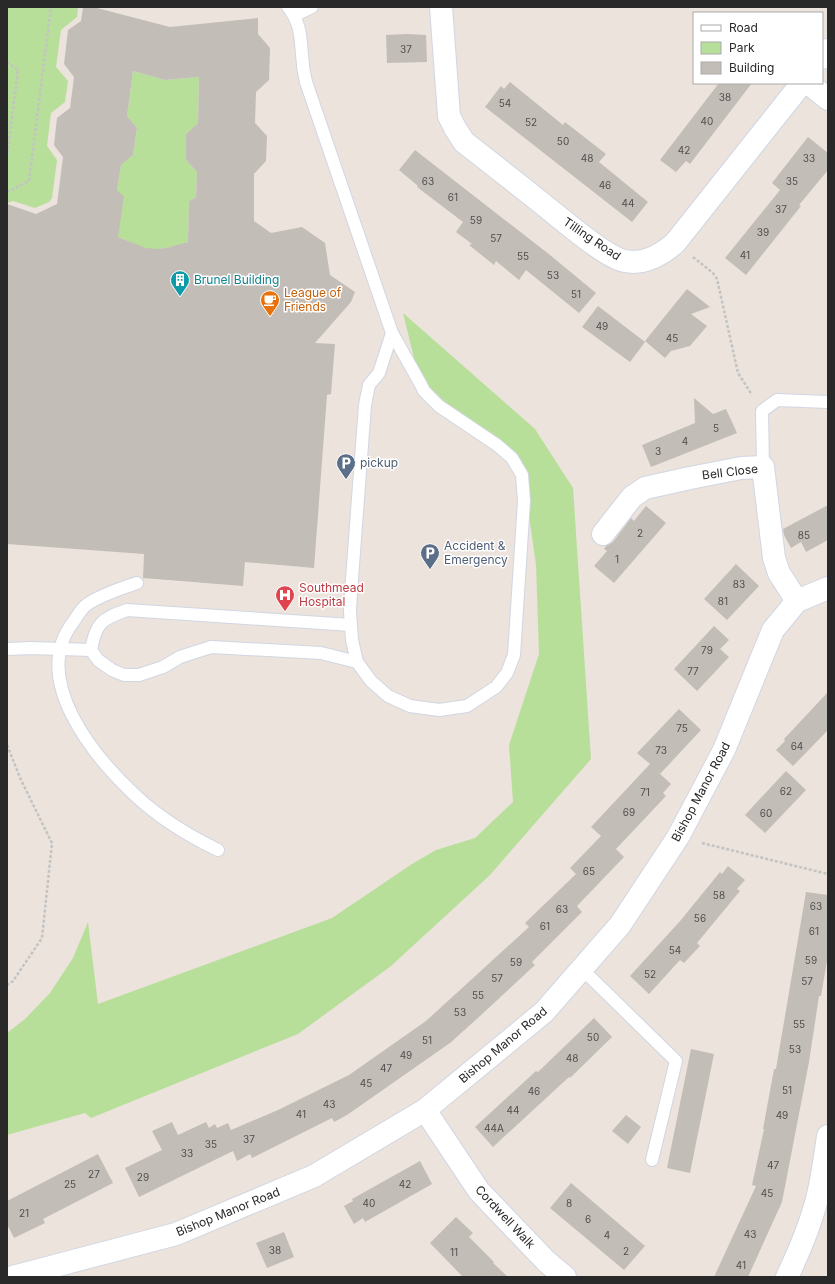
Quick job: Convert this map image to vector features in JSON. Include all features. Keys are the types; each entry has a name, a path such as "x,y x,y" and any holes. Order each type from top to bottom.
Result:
{"street":[{"name":"Tilling Road","path":"441,7 449,116 464,142 584,237 615,258 633,262 647,260 658,256 675,243 801,84"},
{"path":"809,84 828,99"},
{"name":"Bell Close","path":"603,534 632,497 645,488 741,468 763,467 774,558 779,573 797,601"},
{"name":"Bishop Manor Road","path":"13,1277 176,1234 314,1176 425,1110 544,1012 620,925 678,837 724,750 773,630 797,601 828,588"},
{"name":"Cordwell Walk","path":"425,1110 479,1191 547,1262 565,1277"},
{"path":"787,1277 807,1231 816,1201 822,1179 828,1136"}],"lane":[{"path":"312,7 292,11 299,26 306,82 392,333 424,391 439,406 497,445 512,458 522,475 524,501 514,656 507,673 496,687 467,706 439,710 410,706 388,696 371,681 357,662 352,640 350,625 351,592 365,405 368,385 379,373 392,333"},
{"path":"763,467 762,410 777,400 828,402"},
{"path":"137,583 109,593 85,606 69,626 62,639 59,649 61,687 69,710 91,746 138,798 173,825 218,850"},
{"path":"350,625 127,610 108,617 100,624 94,636 91,650 98,660 112,670 124,675 139,675 163,667 180,658 211,647 321,653 357,662"},
{"path":"7,649 31,648 91,650"},
{"path":"582,969 676,1061 652,1160"}],"path":[{"path":"7,192 29,181 51,7"},
{"path":"7,62 18,70 7,156"},
{"path":"675,243 713,273 717,279 738,373 762,410"},
{"path":"7,744 21,780 52,843 42,938 13,981 7,985"},
{"path":"678,837 828,874"}],"green space":[{"path":"7,7 78,7 77,17 61,30 56,67 68,81 65,102 51,113 47,146 57,160 52,198 49,202 35,208 13,201 7,203"},
{"path":"133,71 165,80 199,77 198,123 186,134 186,160 197,172 196,197 189,201 188,242 166,248 144,248 118,237 117,191 121,165 133,155 137,128 127,116"},
{"path":"403,313 535,429 573,488 591,759 490,875 391,966 298,1034 91,1118 85,1113 7,1135 7,1033 25,1019 50,993 73,958 88,922 98,1004 332,918 412,864 436,850 475,838 513,802 509,745 539,654 536,565 521,459 420,383"}],"building":[{"name":"Brunel Building","path":"83,7 93,7 170,27 258,18 258,34 270,48 269,80 256,92 255,123 267,136 266,161 254,174 254,221 271,233 302,227 325,243 330,275 355,292 351,302 315,343 335,344 331,394 327,395 314,568 245,562 243,586 143,578 144,554 7,544 7,204 36,214 57,204 63,157 54,145 57,118 70,108 74,77 64,64 68,30 81,21","holes":["133,71 165,80 199,77 198,123 186,134 186,160 197,172 196,197 189,201 188,242 158,249 146,248 118,237 124,196 117,191 121,165 133,155 137,128 127,116"]},
{"path":"386,35 426,35 427,62 387,63"},
{"path":"510,82 563,125 565,122 606,154 599,162 648,202 632,222 485,107 501,86 504,89"},
{"path":"718,84 751,84 690,164 686,161 676,172 660,160"},
{"path":"808,137 828,153 828,170 799,205 801,206 746,275 725,258 780,190 772,183"},
{"path":"415,150 550,255 596,293 579,313 526,270 519,280 496,261 494,265 469,245 472,244 456,232 463,222 417,187 418,186 399,170"},
{"path":"687,289 710,307 691,314 707,326 690,346 671,351 665,358 645,341"},
{"path":"598,306 645,342 630,362 582,327"},
{"path":"694,398 713,414 726,409 737,433 651,467 642,445 695,423"},
{"path":"828,505 828,540 806,552 801,542 791,548 784,535 783,529"},
{"path":"646,506 666,523 614,583 594,566 607,551 604,549 606,546 613,542 631,518 634,521"},
{"path":"736,564 759,586 727,620 704,599"},
{"path":"714,626 729,640 720,649 729,657 697,691 674,669"},
{"path":"828,692 828,730 793,766 776,750 785,741 784,739"},
{"path":"679,709 701,730 660,774 671,784 663,793 666,796 616,849 624,857 577,906 582,912 532,962 535,965 450,1043 347,1115 334,1122 332,1118 252,1158 250,1154 237,1161 233,1151 139,1197 125,1168 162,1150 152,1131 172,1122 178,1135 206,1122 209,1128 215,1124 217,1128 228,1123 231,1130 278,1110 349,1075 426,1021 529,927 525,923 576,874 570,868 601,836 591,827 650,764 637,753"},
{"path":"786,771 806,790 765,833 745,815"},
{"path":"728,866 745,880 737,889 740,891 697,943 700,946 684,963 680,960 649,994 630,976 681,920 720,872 722,874"},
{"path":"806,892 828,895 828,955 821,996 819,996 809,1062 782,1202 748,1277 714,1277 756,1186 752,1185 764,1129 774,1069 776,1069"},
{"path":"594,1018 612,1037 570,1078 569,1077 493,1147 475,1127 536,1071 538,1072"},
{"path":"691,1049 714,1054 690,1173 667,1168"},
{"path":"626,1115 641,1127 628,1144 612,1131"},
{"path":"98,1154 113,1183 43,1219 45,1223 14,1238 7,1224 7,1201"},
{"path":"420,1161 432,1184 365,1222 363,1218 354,1224 344,1206 353,1201 352,1199"},
{"path":"571,1183 645,1246 624,1270 550,1208"},
{"path":"456,1217 473,1233 469,1237 508,1277 463,1277 430,1243"},
{"path":"284,1232 294,1257 267,1268 256,1243"}],"place":[{"name":"Brunel Building","path":"180,297"},
{"name":"League of Friends","path":"270,317"},
{"name":"pickup","path":"346,480"},
{"name":"Accident & Emergency","path":"430,570"},
{"name":"Southmead Hospital","path":"285,612"}]}
